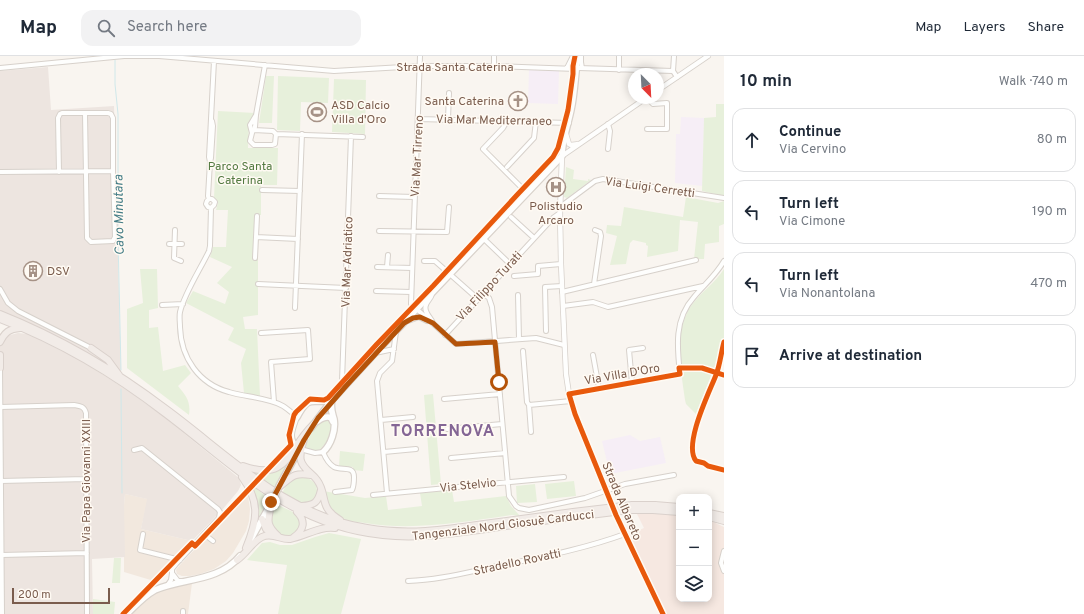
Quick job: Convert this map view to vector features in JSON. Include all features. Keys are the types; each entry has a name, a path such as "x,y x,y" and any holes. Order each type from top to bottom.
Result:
{"highway":[{"path":"0,314 62,342 120,376 167,409 238,468 250,488 256,510 255,523 246,548"},
{"path":"0,319 60,346 109,374 166,413 238,468 262,471 281,465 293,452 305,432 313,424"},
{"path":"0,342 4,334 8,331 22,328"},
{"path":"92,348 108,360 120,376"},
{"path":"0,355 0,368"},
{"path":"304,440 300,459 304,467 316,479 324,502 329,511 346,524"},
{"name":"Tangenziale Nord Giosuè Carducci","path":"238,468 263,490 326,522 351,530 382,535 429,536 574,515"},
{"name":"Tangenziale Nord Giosuè Carducci","path":"238,468 297,508 346,524 362,528 388,531 429,531 654,507 676,507"},
{"path":"279,487 295,474 302,473 311,475"},
{"path":"293,538 300,532 303,526 302,518 297,508 308,506 315,502 320,496 321,490"},
{"path":"271,502 268,522 276,537"},
{"name":"Tangenziale Nord Giosuè Carducci","path":"654,507 676,511"},
{"path":"712,514 724,516"},
{"path":"712,518 724,521"},
{"path":"262,519 266,529 276,537"},
{"path":"237,560 244,555 261,537 265,536 286,539 293,538 324,527 351,530"}],"main road":[{"path":"127,614 144,597 154,590 212,575 226,568 237,560 246,548 313,424 322,412 450,273 562,156 579,68 577,56"},
{"path":"297,417 310,401 332,400"},
{"path":"323,452 331,441 334,424 331,408 332,400"},
{"path":"310,401 320,404 322,412"},
{"path":"313,424 321,418 328,417 331,418 334,424"}],"street":[{"name":"Strada Santa Caterina","path":"0,68 124,56 159,56 334,71 420,66 494,66 674,71"},
{"name":"Via Mar Tirreno","path":"417,310 411,304 411,292 414,197 419,119 420,56"},
{"path":"494,56 494,66"},
{"path":"567,68 577,56"},
{"path":"619,56 619,70"},
{"path":"674,56 674,71 677,77"},
{"path":"664,86 708,56"},
{"path":"214,61 212,150 208,196 215,202 211,208 209,251 183,304 179,318 182,346 188,361 197,374 208,383 219,389 274,402 284,406 297,417 291,436 296,445"},
{"path":"265,65 256,115 250,125 253,132 250,141 254,145 272,145 275,144 276,134"},
{"path":"448,93 448,119"},
{"path":"647,129 667,129 667,103 664,103"},
{"path":"562,156 637,104"},
{"path":"59,172 59,116 62,113 85,113 108,113 112,116 115,238 111,242 93,242 87,238 85,113"},
{"name":"Via Mar Mediterraneo","path":"419,119 507,120 569,123"},
{"path":"507,120 503,128 482,148 526,192"},
{"path":"507,166 534,138 536,121"},
{"path":"608,124 610,131 608,149"},
{"path":"253,132 273,131 276,134 363,137"},
{"path":"566,132 566,138 569,144 580,143"},
{"path":"295,308 302,134"},
{"name":"Via Mar Adriatico","path":"346,386 342,381 351,136"},
{"name":"Strada Albareto","path":"562,156 560,207 561,264 564,345 569,394 624,534 663,614"},
{"path":"547,171 557,168 562,176"},
{"path":"0,172 113,171"},
{"name":"Via Luigi Cerretti","path":"560,207 595,181 603,179 724,198"},
{"path":"262,190 300,191"},
{"path":"379,196 414,197"},
{"path":"379,231 447,232 449,207"},
{"name":"Via Filippo Turati","path":"445,334 553,218 560,213"},
{"path":"255,258 256,216"},
{"path":"511,217 534,238"},
{"path":"175,230 174,258 181,261"},
{"path":"594,284 602,236 595,230"},
{"path":"256,237 298,239"},
{"path":"483,238 510,264"},
{"path":"169,244 182,244"},
{"path":"387,267 388,255"},
{"path":"546,330 545,287 562,289 594,284 696,260"},
{"path":"424,261 435,261 478,299"},
{"path":"563,306 593,302 608,307 704,286 712,278 724,261"},
{"path":"514,276 538,274 538,266 561,264"},
{"path":"377,267 412,268"},
{"path":"258,284 346,288"},
{"name":"Via Villa D'Oro","path":"569,394 680,374 677,348 678,328 690,301 704,286"},
{"path":"0,289 8,303 18,311 92,348"},
{"path":"376,291 411,292"},
{"path":"483,293 488,298 492,307 510,499 516,506 529,510 585,498 625,484 674,475"},
{"path":"432,294 431,298 426,304 425,309 433,323"},
{"path":"518,295 519,340"},
{"path":"162,305 183,304"},
{"path":"417,310 458,345 536,338 564,345"},
{"path":"404,323 416,317 420,317 433,323"},
{"path":"261,333 308,330 310,359 271,362 274,402"},
{"path":"386,493 384,452 377,381 380,373 390,364 393,357 396,332"},
{"name":"Via Villa D'Oro","path":"632,382 629,350 643,348"},
{"path":"375,353 394,349"},
{"path":"384,351 389,352 393,357"},
{"path":"523,351 531,432"},
{"name":"Via Villa D'Oro","path":"593,355 599,388"},
{"path":"0,368 2,614"},
{"path":"694,459 692,451 693,437 717,373 724,375"},
{"path":"444,399 500,394"},
{"path":"529,405 571,401"},
{"name":"Via Papa Giovanni XXIII","path":"0,407 74,405 84,408 86,413 87,614"},
{"path":"381,420 413,416"},
{"path":"447,429 502,424"},
{"path":"134,450 142,448 220,512 219,518 172,569 171,580 167,586"},
{"path":"384,452 416,449"},
{"path":"304,450 315,453 323,452 332,466 339,469 351,470 354,475 352,490 335,492"},
{"path":"451,458 505,453"},
{"path":"708,466 724,470"},
{"name":"Via Stelvio","path":"373,495 564,477"},
{"path":"1,481 86,479"},
{"path":"143,534 140,550 180,560"},
{"path":"204,534 213,542"},
{"name":"Stradello Rovatti","path":"408,581 437,579 532,560 605,541 624,534"},
{"path":"724,551 721,563 724,571"},
{"path":"2,555 87,553"},
{"path":"172,573 178,581 184,582"}],"shaded area":[{"path":"48,67 51,110 114,106 121,371 119,373 0,311 0,71"},
{"path":"529,70 559,71 558,104 528,103"},
{"path":"681,117 704,118 703,186 675,183 676,134 680,134"},
{"path":"18,333 28,334 43,340 80,360 130,392 164,417 239,478 241,485 238,491 222,510 192,541 141,529 147,499 125,494 125,557 92,559 93,614 0,614 0,335 3,337"},
{"path":"630,435 640,441 660,437 666,463 610,474 602,441"},
{"path":"125,494 148,499 141,529 192,541 154,581 124,572"},
{"path":"248,496 250,509 246,531 233,553 226,561 214,569 200,574 182,576 177,574 176,570 180,565"},
{"path":"636,512 676,515 676,602 712,602 712,521 724,527 724,614 664,614 627,535 644,528"},
{"path":"192,583 188,614 131,614 151,595 172,586"}],"green space":[{"path":"266,76 274,76 272,123 259,123"},
{"path":"278,76 329,78 328,103 301,102 300,131 277,130"},
{"path":"334,79 366,80 365,134 332,132"},
{"path":"716,104 724,104 724,196 702,191 704,118 716,117"},
{"name":"Parco Santa Caterina","path":"218,111 255,113 249,124 248,148 278,148 277,185 261,185 261,215 255,215 253,258 258,259 258,315 243,317 245,329 257,329 260,396 244,393 241,363 246,349 228,340 234,328 186,303 193,291 225,304 229,292 217,283 232,267 210,257 213,247 226,247 228,210 216,210 218,202 214,198"},
{"path":"566,167 574,170 573,179 591,180 567,198 564,197"},
{"path":"686,197 718,203 724,201 724,224 719,226 719,242 705,244 704,259 694,259 698,222 680,220 678,251 647,257 648,246 646,243 633,240 630,243 626,264 610,265 617,236 606,233 607,225 621,226 624,207 683,217"},
{"path":"140,269 157,269 158,308 149,310 149,328 158,327 163,371 185,365 191,373 178,386 189,402 189,415 127,368 127,309 143,303"},
{"path":"724,269 724,339 717,368 714,368 696,414 686,404 685,400 680,364 680,340 682,328 685,317 691,306"},
{"path":"433,394 441,484 431,485 424,395"},
{"path":"327,418 330,422 331,431 325,444 318,451 304,447 316,424"},
{"path":"340,451 365,454 363,471 353,470 353,467 339,466"},
{"path":"289,459 274,489 248,471 260,473 270,471"},
{"path":"303,476 309,478 317,488 314,501 308,504 294,500 282,493 289,480"},
{"path":"247,481 268,498 255,526 256,519"},
{"path":"574,481 576,496 547,499 545,484"},
{"path":"535,484 537,502 517,503 516,486"},
{"path":"452,490 454,502 506,496 511,506 520,516 512,515 457,523 420,526 383,525 358,522 344,519 335,515 328,506 323,491 365,498 386,496 388,510 422,506 420,493"},
{"path":"276,504 296,514 300,519 301,524 298,529 289,536 278,535 273,530 269,515"},
{"path":"329,533 361,539 341,614 278,614 287,565 247,560 262,543 270,542 280,545 292,545"},
{"path":"114,558 121,558 120,583 112,583"},
{"path":"93,599 115,602 114,614 93,614"}],"waterway":[{"name":"Cavo Minutara","path":"115,60 115,84 118,114 118,238 121,370"},
{"name":"Cavo Minutara","path":"121,389 122,493"}],"cycle path":[{"path":"123,614 192,543 195,546 291,445 289,435 296,412 310,399 324,400 328,398 553,157 558,148 568,110 575,56"},
{"path":"724,342 717,371 698,419 693,443 693,453 696,461 724,470"},
{"path":"663,614 616,515 575,414 569,394 680,374 679,368 702,368 724,375"}],"place":[{"name":"Santa Caterina","path":"518,101"},
{"name":"ASD Calcio Villa d'Oro","path":"317,112"},
{"name":"Polistudio Arcaro","path":"556,187"},
{"name":"DSV","path":"33,271"}],"district":[{"name":"TORRENOVA","path":"443,430"}],"route":[{"path":"271,502 308,432 318,418 332,400 375,353 404,323 410,319 420,317 433,323 458,345 495,342 499,382"}]}
